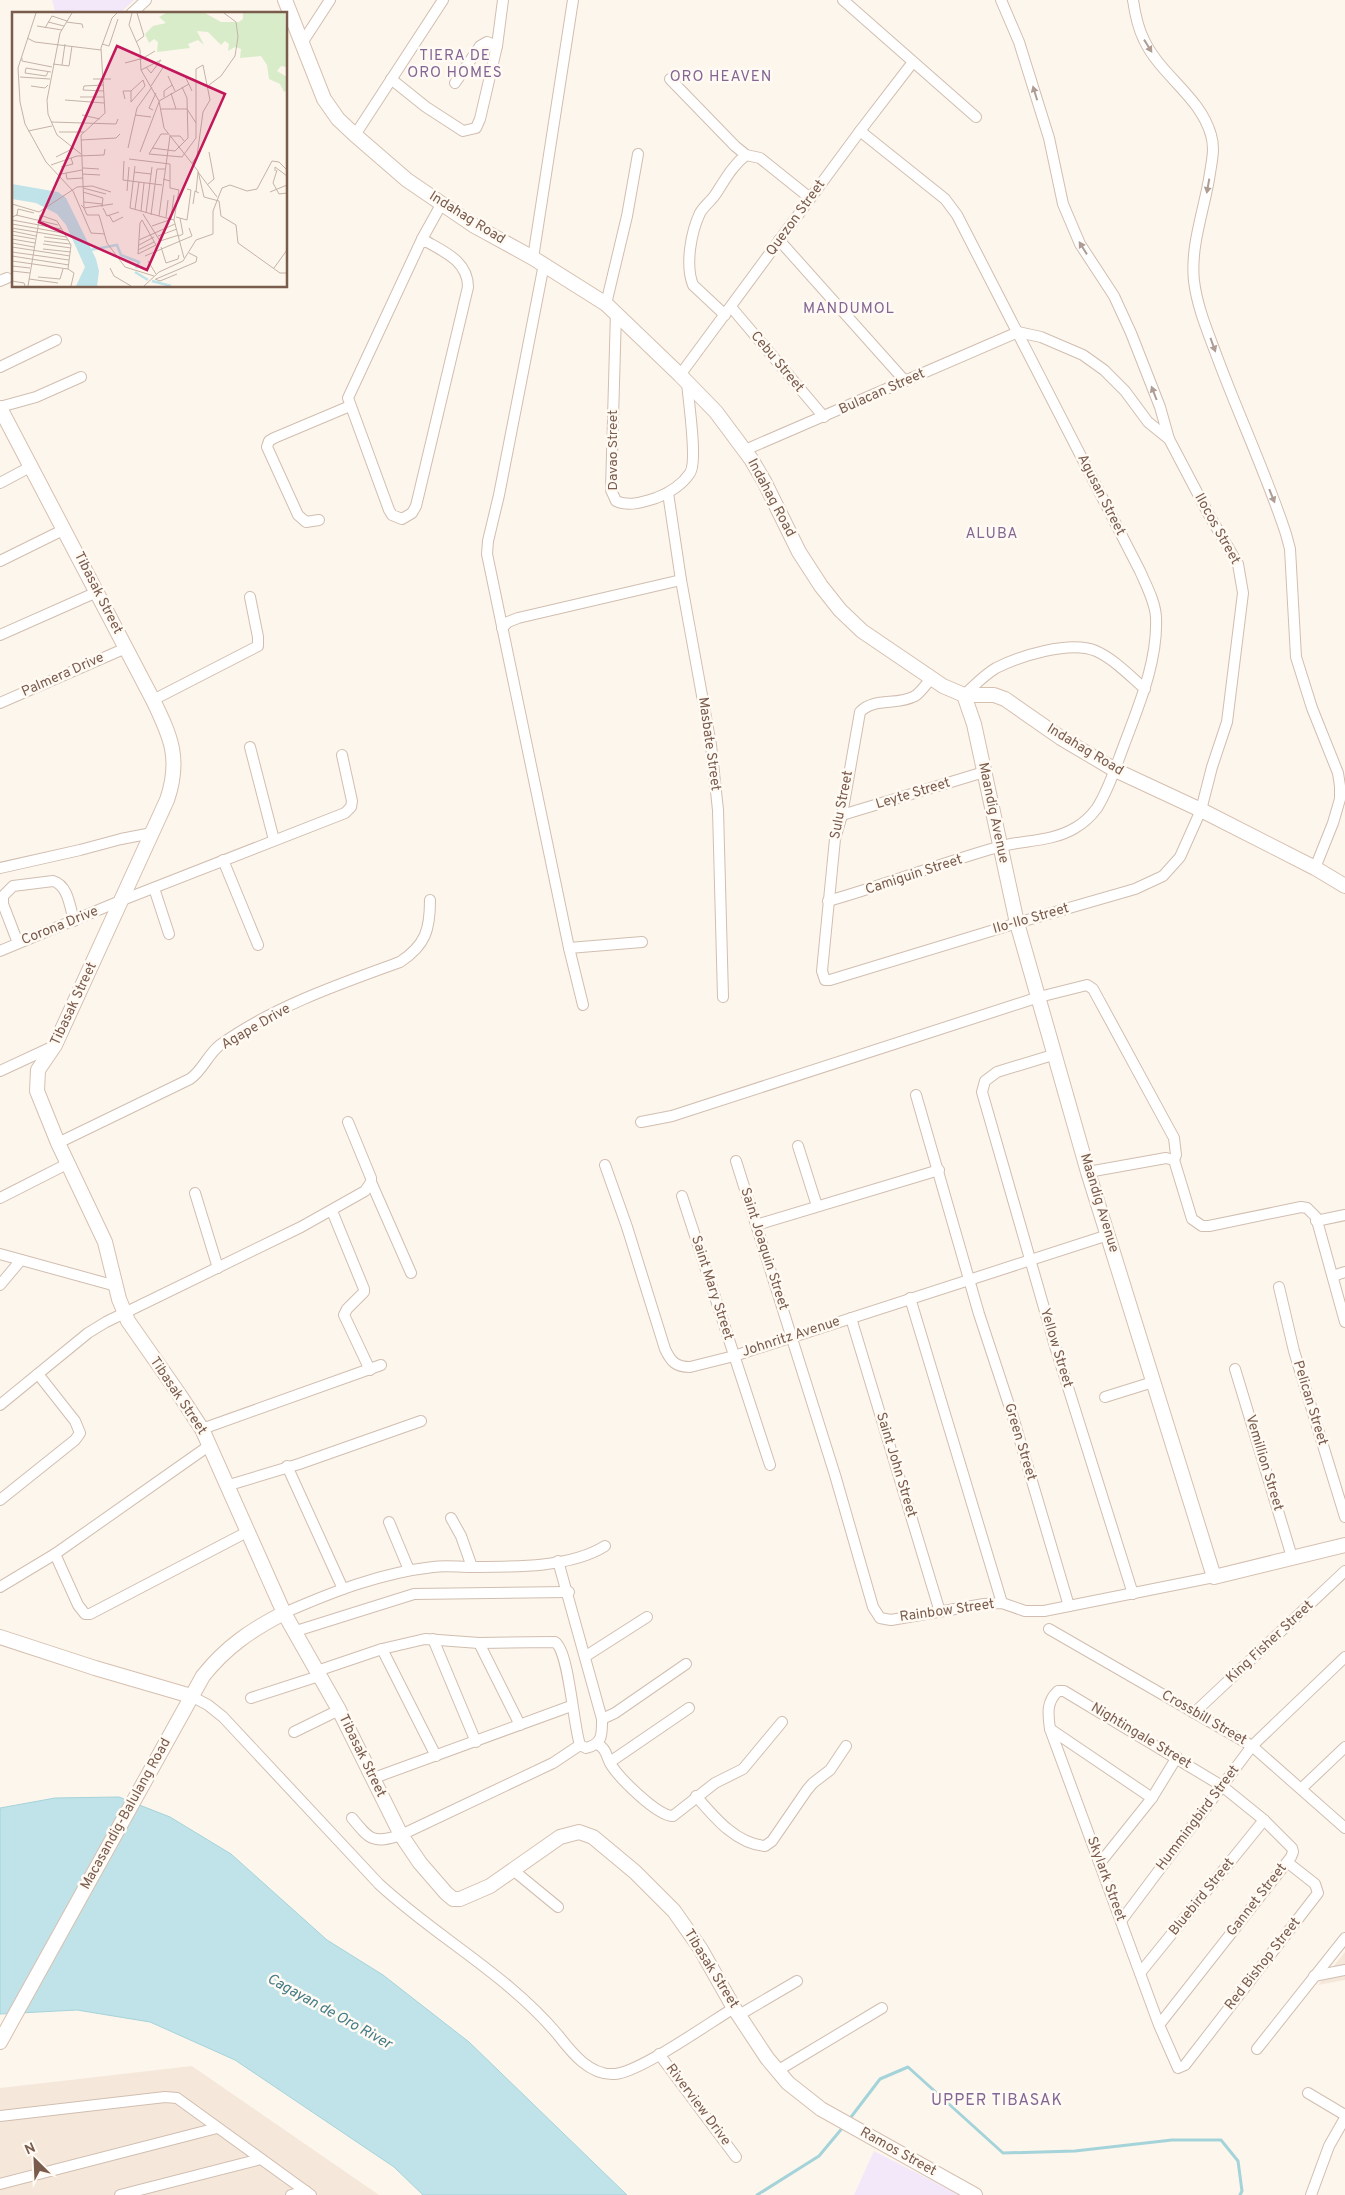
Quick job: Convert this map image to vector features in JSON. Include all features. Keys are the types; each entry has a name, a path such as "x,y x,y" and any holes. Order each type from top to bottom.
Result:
{"street":[{"path":"133,12 146,0"},
{"path":"302,43 330,0"},
{"path":"355,135 443,0"},
{"path":"391,79 426,107 463,131 476,128 480,119 497,46 504,0"},
{"path":"573,0 538,261 499,495 488,541 488,566 569,948 583,1005"},
{"path":"843,0 976,117"},
{"path":"1001,0 1019,42 1050,138 1063,204 1080,244 1114,296 1131,333 1160,407 1169,440"},
{"path":"1133,0 1137,22 1144,41 1155,58 1198,106 1212,137 1214,149 1209,185 1193,256 1194,284 1203,318 1233,402 1286,534 1290,549 1296,657 1312,708 1338,773 1340,799 1333,823 1315,868"},
{"name":"Indahag Road","path":"290,27 302,43 324,98 336,116 355,135 407,180 473,225 538,261 611,308 684,378 716,412 745,450 764,481 799,552 821,586 840,610 862,630 931,679 964,695 994,695 1004,699 1061,738 1115,770 1201,810 1315,868 1345,886"},
{"path":"456,83 483,43 497,46"},
{"name":"Quezon Street","path":"684,378 728,311 779,240 913,62"},
{"path":"670,79 721,133 746,155 760,158 810,198"},
{"name":"Agusan Street","path":"860,131 952,206 1018,332 1150,594 1156,615 1156,631 1145,688 1115,770 1098,806 1091,815 1073,830 1056,836 999,847"},
{"path":"611,308 638,154"},
{"name":"Cebu Street","path":"746,155 737,162 701,211 693,235 690,278 693,285 728,311 824,417"},
{"path":"422,239 464,268 468,277 468,286 416,506 407,518 398,519 389,510 348,398 352,385 422,239 442,203"},
{"path":"779,240 905,381"},
{"name":"Davao Street","path":"611,308 612,497 616,501 623,504 633,504 668,493 686,478 692,467 684,378"},
{"name":"Ilocos Street","path":"1018,332 1062,345 1083,355 1104,370 1125,391 1148,422 1169,440 1209,515 1238,564 1242,577 1243,593 1227,722 1212,767 1201,810"},
{"name":"Bulacan Street","path":"745,450 1018,332"},
{"path":"0,367 56,340"},
{"path":"0,408 36,397 81,376"},
{"path":"320,520 306,522 298,515 267,448 268,444 274,438 350,406"},
{"name":"Tibasak Street","path":"0,408 153,700 171,738 175,765 170,793 55,1046 38,1070 36,1084 42,1105 58,1143 105,1242 124,1312 137,1336 180,1394 202,1430 293,1632 339,1710 401,1835 420,1863 453,1898 460,1899 475,1894 560,1837 579,1832 593,1838 635,1872 674,1911 700,1948 736,2011 777,2071 804,2098 821,2109"},
{"path":"0,482 30,467"},
{"name":"Masbate Street","path":"668,493 681,580 708,728 718,810 723,997"},
{"path":"0,561 65,529"},
{"path":"502,628 508,622 518,618 681,580"},
{"path":"0,635 97,592"},
{"path":"153,700 258,646 258,636 250,597"},
{"name":"Palmera Drive","path":"0,703 126,648"},
{"path":"964,695 995,669 1032,654 1070,648 1095,650 1145,688"},
{"name":"Sulu Street","path":"824,980 822,970 835,839 842,815 860,712 864,707 874,703 900,701 915,696 931,679"},
{"name":"Maandig Avenue","path":"964,695 974,724 999,847 1018,923 1088,1172 1214,1577"},
{"path":"250,747 274,840"},
{"name":"Corona Drive","path":"0,951 120,901 345,813 351,807 352,801 342,755"},
{"name":"Leyte Street","path":"842,815 984,772"},
{"name":"Ilo-Ilo Street","path":"824,980 830,980 1136,889 1163,876 1180,857 1201,810"},
{"path":"0,868 152,833"},
{"name":"Camiguin Street","path":"828,901 889,884 999,847"},
{"path":"223,860 258,944"},
{"path":"18,943 3,904 3,896 13,886 58,882 64,888 74,921"},
{"path":"154,888 170,934"},
{"name":"Agape Drive","path":"58,1143 190,1079 199,1073 218,1047 270,1016 400,962 410,955 426,936 430,922 430,900"},
{"path":"569,948 642,942"},
{"path":"641,1122 672,1116 1039,997 1084,985 1093,989 1174,1138 1176,1154 1174,1160 1192,1219 1202,1226 1209,1226 1301,1207 1307,1208 1312,1212 1316,1221 1345,1319"},
{"path":"0,1070 55,1046"},
{"name":"Yellow Street","path":"1056,1054 1021,1064 990,1077 982,1086 1055,1346 1133,1594"},
{"name":"Green Street","path":"916,1095 969,1279 1069,1606"},
{"path":"348,1122 371,1182 411,1273"},
{"path":"798,1146 817,1206"},
{"path":"1088,1172 1166,1158 1174,1160"},
{"name":"Saint Joaquin Street","path":"736,1161 792,1337"},
{"path":"0,1198 69,1163"},
{"name":"Johnritz Avenue","path":"605,1164 627,1227 661,1338 670,1359 678,1366 690,1367 734,1356 1108,1235"},
{"path":"756,1224 939,1170"},
{"path":"0,1405 88,1333 124,1312 332,1211 365,1191 371,1182"},
{"path":"195,1193 218,1268"},
{"name":"Saint Mary Street","path":"682,1196 770,1465"},
{"path":"332,1211 364,1289 364,1292 347,1309 344,1315 370,1370"},
{"path":"1316,1221 1345,1215"},
{"path":"0,1254 116,1286"},
{"path":"0,1284 21,1260"},
{"path":"1333,1276 1345,1272"},
{"name":"Pelican Street","path":"1279,1287 1294,1351 1345,1517"},
{"path":"910,1298 1002,1603"},
{"name":"Saint John Street","path":"851,1318 940,1612"},
{"name":"Rainbow Street","path":"792,1337 875,1612 880,1618 885,1620 984,1604 1002,1603 1025,1611 1044,1611 1214,1577"},
{"path":"202,1430 381,1366"},
{"name":"Vemillion Street","path":"1235,1369 1292,1558"},
{"path":"0,1500 74,1440 80,1433 75,1421 38,1374"},
{"path":"1105,1397 1153,1382"},
{"path":"226,1486 298,1464 421,1422"},
{"path":"0,1587 55,1554 210,1445"},
{"path":"287,1466 343,1589"},
{"path":"451,1518 461,1536 472,1567"},
{"path":"389,1522 410,1570"},
{"path":"55,1554 78,1605 86,1614 90,1614 247,1532"},
{"path":"1214,1577 1345,1545"},
{"path":"284,1613 343,1589 382,1576 410,1570 435,1566 514,1566 558,1561 594,1553 605,1546"},
{"path":"558,1561 569,1592 602,1719 603,1735 597,1744 586,1748 580,1745"},
{"name":"King Fisher Street","path":"1194,1712 1345,1571"},
{"path":"293,1632 414,1594 569,1592"},
{"name":"Macasandig-Balulang Road","path":"0,2042 203,1676 226,1650 252,1630 284,1613"},
{"path":"586,1656 647,1618"},
{"name":"Crossbill Street","path":"1049,1628 1252,1746 1302,1788 1345,1828"},
{"path":"0,1637 95,1668 191,1696 223,1717 379,1884 404,1907 529,2005 579,2059 592,2069 616,2074 628,2070 736,2011 797,1981"},
{"path":"251,1698 382,1649 426,1639 479,1643 555,1642 560,1646 564,1656 580,1745"},
{"path":"433,1639 476,1742"},
{"path":"479,1643 520,1725"},
{"path":"382,1649 436,1756"},
{"name":"Hummingbird Street","path":"1121,1921 1252,1746 1345,1657"},
{"path":"602,1719 615,1713 686,1664"},
{"name":"Skylark Street","path":"1058,1691 1047,1709 1050,1729 1159,2025 1178,2068"},
{"name":"Nightingale Street","path":"1058,1691 1064,1691 1177,1757 1222,1786"},
{"path":"374,1778 572,1706"},
{"path":"610,1762 689,1708"},
{"path":"294,1732 339,1710"},
{"path":"597,1744 604,1748 610,1762 623,1780 654,1806 668,1816 673,1816 696,1796 715,1783 744,1768 782,1722"},
{"path":"1050,1729 1152,1798"},
{"path":"352,1818 364,1833 374,1841 384,1841 401,1835 553,1763 580,1745"},
{"path":"696,1796 732,1833 740,1838 765,1846 772,1841 813,1783 830,1770 846,1746"},
{"path":"1302,1788 1345,1747"},
{"path":"1100,1863 1152,1798 1177,1757"},
{"name":"Gannet Street","path":"1159,2025 1288,1862 1293,1852 1292,1848 1264,1820 1222,1786"},
{"name":"Bluebird Street","path":"1140,1973 1264,1820"},
{"name":"Red Bishop Street","path":"1178,2068 1184,2065 1318,1893 1315,1884 1288,1862"},
{"path":"513,1870 558,1907"},
{"path":"1257,2049 1345,1938"},
{"path":"1314,1976 1345,1970"},
{"path":"777,2071 882,2008"},
{"name":"Riverview Drive","path":"659,2054 736,2157"},
{"path":"1308,2093 1345,2117 1329,2146 1311,2195"},
{"path":"0,2116 165,2097 177,2098 216,2128 309,2193"},
{"name":"Ramos Street","path":"821,2109 975,2195"},
{"path":"0,2184 216,2128"},
{"path":"120,2195 261,2159"},
{"path":"291,2195 309,2193"}],"shaded area":[{"path":"52,0 134,0 121,12 55,12"},
{"path":"1345,1952 1345,1980 1318,1985"},
{"path":"192,2066 379,2195 0,2195 0,2088"},
{"path":"874,2151 960,2195 854,2195"}],"water":[{"name":"Cagayan de Oro River","path":"119,1797 170,1817 231,1854 327,1940 383,1975 469,2042 627,2195 423,2195 394,2167 235,2060 150,2022 77,2010 0,2014 0,1808 55,1798"}],"waterway":[{"path":"848,2121 880,2079 908,2067 1003,2153 1075,2151 1172,2140 1221,2140 1238,2161 1242,2191 1240,2195"},
{"path":"757,2195 819,2156 844,2126"}],"district":[{"name":"TIERA DE ORO HOMES","path":"455,64"},
{"name":"ORO HEAVEN","path":"721,77"},
{"name":"MANDUMOL","path":"849,309"},
{"name":"ALUBA","path":"992,534"},
{"name":"UPPER TIBASAK","path":"997,2101"}]}
